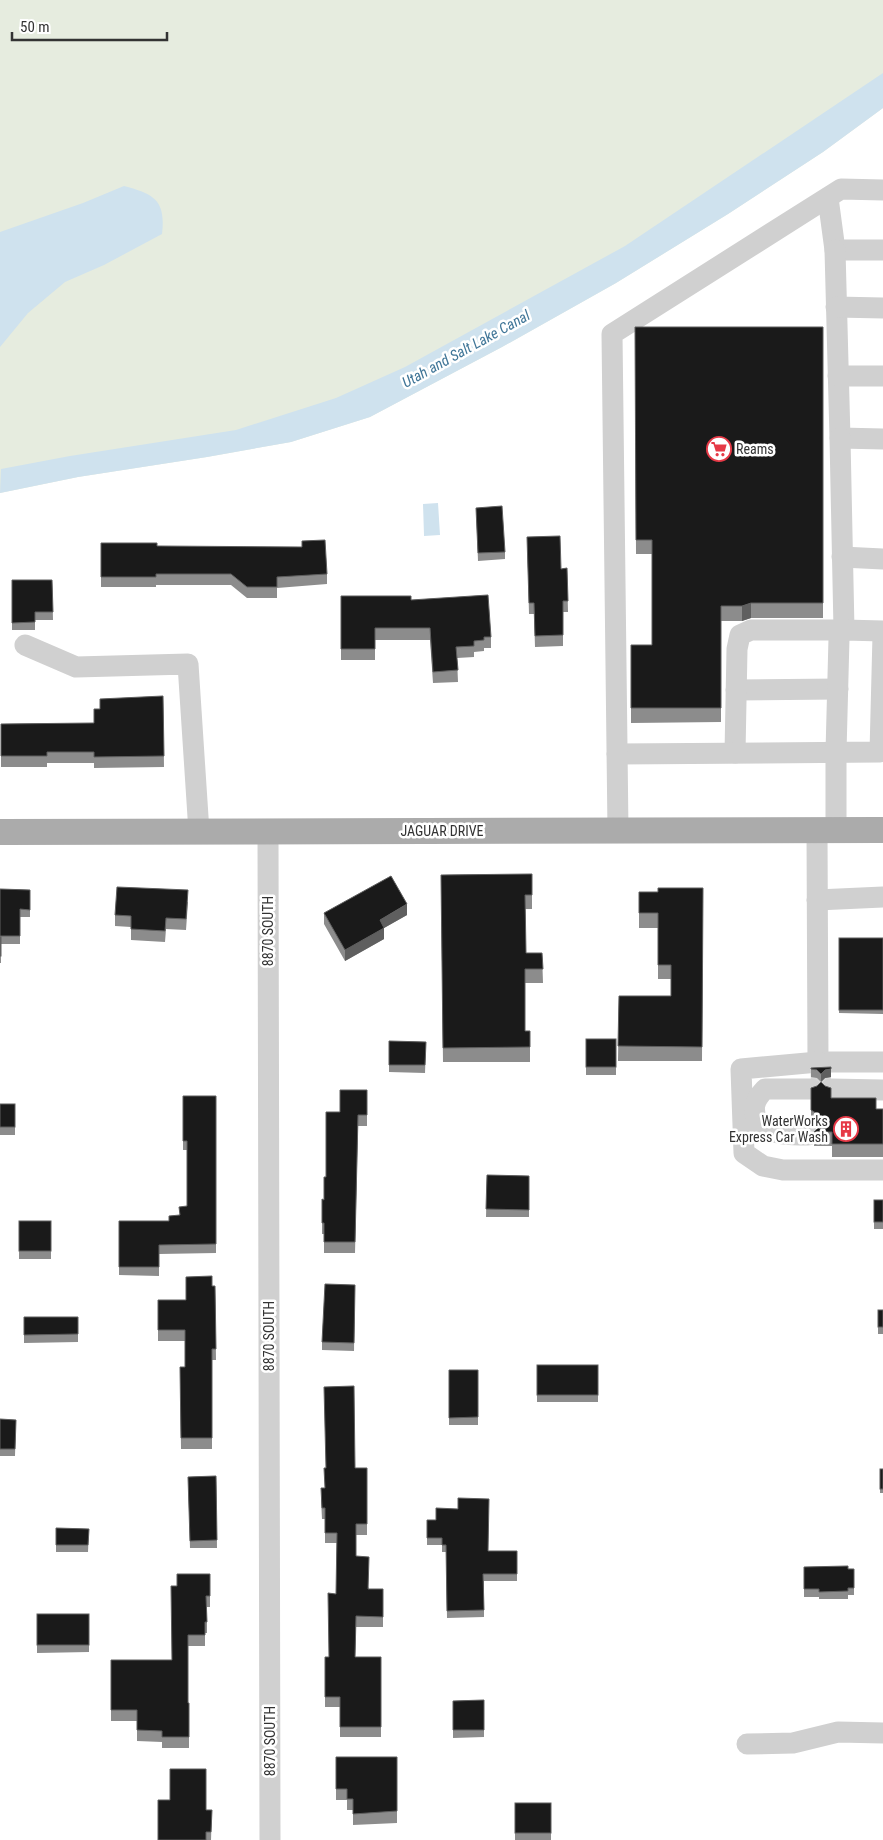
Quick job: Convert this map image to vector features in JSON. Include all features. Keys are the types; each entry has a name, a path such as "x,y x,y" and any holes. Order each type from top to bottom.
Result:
{"main road":[{"name":"JAGUAR DRIVE","path":"0,832 883,830"}],"street":[{"path":"618,831 612,334 841,189 883,190"},
{"path":"817,1086 817,900 836,752 839,638 844,630 835,250 828,198"},
{"path":"835,250 883,250"},
{"path":"836,307 883,308"},
{"path":"838,376 883,376"},
{"path":"840,438 883,439"},
{"path":"842,557 883,559"},
{"path":"734,752 737,649 740,635 751,630 883,631"},
{"path":"617,754 880,752 883,635"},
{"path":"25,645 76,667 188,664 198,832"},
{"path":"736,690 838,689"},
{"name":"8870 SOUTH","path":"268,831 270,1840"},
{"path":"817,900 883,897"},
{"path":"808,1135 785,1135 768,1131 758,1125 754,1113 755,1099 765,1089 817,1086 883,1062"},
{"path":"877,1091 817,1086 741,1069 744,1153 764,1166 783,1170 883,1170"},
{"path":"747,1744 793,1743 838,1732 883,1733"}],"shaded area":[{"path":"0,0 883,0 883,108 823,152 728,214 616,283 502,347 370,417 291,442 78,477 0,493"}],"water":[{"name":"Utah and Salt Lake Canal","path":"883,73 883,108 823,152 728,214 616,283 502,347 370,417 291,442 78,477 0,493 1,469 70,456 236,430 336,398 405,367 625,246"},
{"path":"124,186 143,192 156,200 162,213 162,234 104,265 65,282 28,313 0,347 0,232 83,203"},
{"path":"438,503 440,535 424,536 423,504"}],"building":[{"path":"635,327 823,327 823,603 751,603 742,606 721,606 721,708 631,708 631,645 652,645 652,540 636,540"},
{"path":"502,506 505,552 478,553 476,508"},
{"path":"560,536 561,569 567,568 568,601 563,601 563,635 535,636 534,603 529,603 527,537"},
{"path":"325,540 327,574 277,577 277,587 247,587 231,574 156,574 156,577 101,577 101,543 157,543 157,546 302,547 302,541"},
{"path":"12,580 52,580 53,612 35,612 35,622 12,623"},
{"path":"488,595 491,637 484,637 484,640 474,641 474,646 456,647 458,670 433,672 430,628 375,628 375,649 341,649 341,596 411,596 411,600"},
{"path":"163,696 164,756 94,757 94,752 47,752 47,756 1,756 1,724 94,723 94,709 100,709 100,699"},
{"path":"532,874 532,895 525,895 526,953 542,953 543,969 525,969 525,1031 530,1031 530,1047 443,1048 441,875"},
{"path":"391,876 407,904 380,920 384,928 345,950 324,913"},
{"path":"117,887 188,890 186,919 166,918 165,931 131,929 131,916 115,915"},
{"path":"658,888 703,888 702,1047 618,1046 619,996 671,996 671,965 658,965 658,913 639,913 639,892 658,892"},
{"path":"0,889 30,890 30,910 20,909 20,936 0,936"},
{"path":"1,937 1,956 0,956"},
{"path":"839,938 883,938 883,1010 839,1010"},
{"path":"586,1039 616,1039 616,1067 586,1067"},
{"path":"389,1041 426,1042 425,1065 389,1065"},
{"path":"831,1067 831,1069 825,1070 821,1074 817,1070 811,1069 811,1068"},
{"path":"821,1082 831,1088 831,1098 876,1098 876,1109 883,1109 883,1144 832,1144 832,1132 814,1132 819,1127 820,1121 819,1115 811,1110 811,1088"},
{"path":"340,1090 367,1090 367,1115 358,1115 355,1242 324,1242 322,1199 324,1200 324,1177 326,1177 326,1112 340,1112"},
{"path":"183,1096 216,1096 216,1244 159,1245 159,1267 119,1267 119,1221 169,1221 169,1216 180,1215 179,1207 187,1206 187,1141 183,1141"},
{"path":"0,1104 15,1104 15,1127 0,1127"},
{"path":"487,1175 529,1176 529,1210 486,1209"},
{"path":"874,1200 883,1200 883,1222 874,1222"},
{"path":"19,1221 51,1221 51,1251 19,1251"},
{"path":"212,1276 212,1286 215,1286 216,1349 212,1349 212,1438 181,1438 180,1367 185,1367 185,1330 158,1330 158,1300 186,1300 186,1277"},
{"path":"325,1284 355,1285 354,1343 322,1342"},
{"path":"878,1310 883,1310 883,1327 878,1327"},
{"path":"24,1317 78,1317 78,1334 24,1335"},
{"path":"537,1365 598,1365 598,1395 537,1395"},
{"path":"449,1370 478,1370 478,1417 449,1418"},
{"path":"354,1386 355,1468 367,1468 367,1524 356,1524 356,1556 369,1557 368,1589 383,1589 383,1617 356,1616 355,1657 381,1657 381,1727 340,1727 340,1697 325,1697 325,1657 329,1657 328,1593 336,1594 337,1533 325,1533 325,1508 322,1508 321,1488 325,1488 324,1468 326,1468 324,1387"},
{"path":"0,1419 16,1420 15,1449 0,1449"},
{"path":"880,1469 883,1469 883,1489 880,1489"},
{"path":"216,1476 217,1540 190,1541 188,1477"},
{"path":"458,1498 489,1499 488,1551 517,1551 517,1574 483,1574 484,1610 447,1611 446,1545 442,1545 442,1538 427,1538 427,1520 436,1520 436,1508 458,1509"},
{"path":"56,1528 89,1529 88,1545 56,1545"},
{"path":"848,1566 848,1569 854,1569 854,1588 848,1588 848,1591 819,1592 819,1589 804,1589 804,1567"},
{"path":"177,1574 210,1574 210,1596 206,1596 207,1622 205,1622 205,1635 188,1635 189,1737 162,1737 162,1731 137,1730 137,1710 111,1710 111,1660 172,1660 171,1586 177,1586"},
{"path":"37,1614 89,1614 89,1645 37,1645"},
{"path":"484,1700 484,1730 453,1730 453,1701"},
{"path":"336,1757 397,1757 397,1811 353,1814 353,1799 347,1799 347,1789 336,1789"},
{"path":"170,1769 206,1769 206,1810 212,1810 211,1832 206,1832 206,1840 158,1840 158,1800 170,1800"},
{"path":"515,1803 551,1803 551,1833 515,1833"}],"tunnel":[{"path":"811,1082 831,1081"}],"place":[{"name":"Reams","path":"719,449"},
{"name":"WaterWorks Express Car Wash","path":"846,1129"}]}
